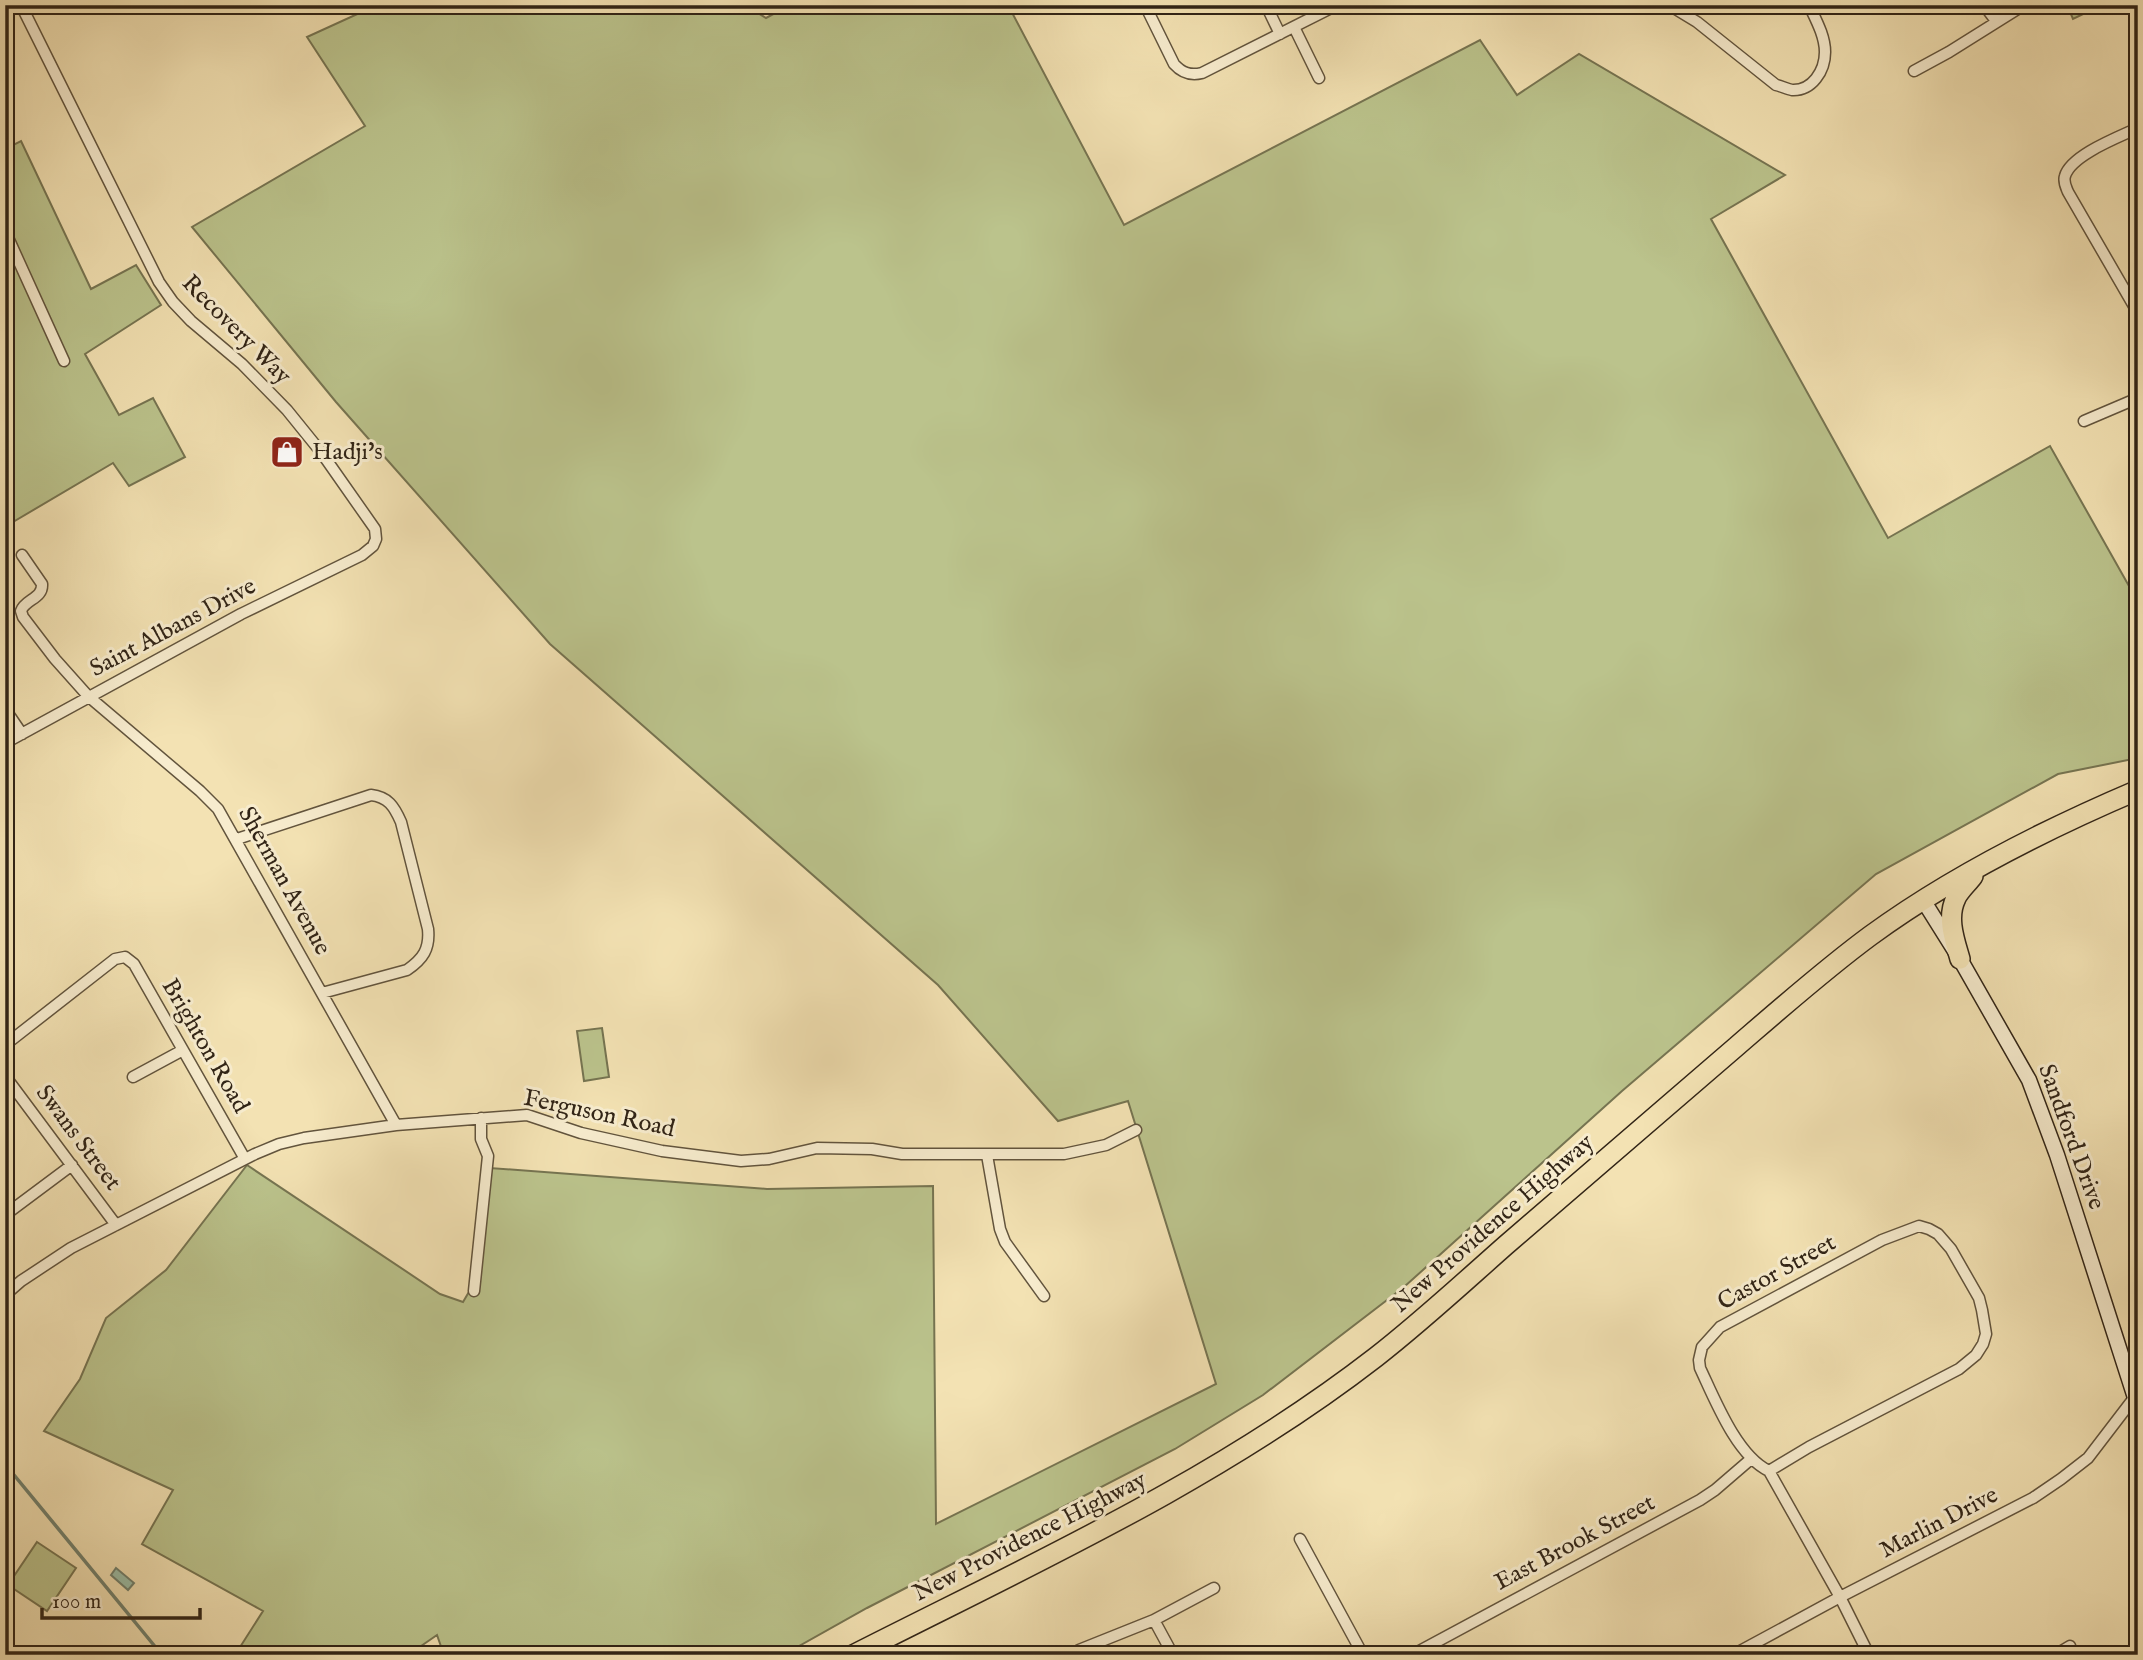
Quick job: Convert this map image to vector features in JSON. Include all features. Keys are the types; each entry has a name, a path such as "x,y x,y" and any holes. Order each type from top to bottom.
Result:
{"highway":[{"name":"New Providence Highway","path":"852,1655 1184,1485 1338,1386 1420,1322 1601,1162 1814,980 1870,936 1923,900 2040,834 2138,790"},
{"path":"1960,960 1951,918 1953,908 1956,899 1980,867"}],"street":[{"name":"Recovery Way","path":"21,5 159,282 191,321 242,364 287,410 321,452 375,529 373,546 362,555"},
{"path":"1145,5 1174,64 1186,74 1202,73 1337,5"},
{"path":"1266,5 1280,34"},
{"path":"1669,5 1697,22 1776,85 1791,90 1808,87 1823,67 1825,52 1821,33 1809,5"},
{"path":"1984,5 1996,21"},
{"path":"1914,71 1950,52 2024,5"},
{"path":"1294,27 1319,78"},
{"path":"2138,128 2083,156 2070,166 2064,183 2138,313"},
{"path":"5,231 64,361"},
{"path":"2084,421 2138,398"},
{"name":"Sherman Avenue","path":"22,555 43,589 40,595 22,606 23,617 88,696 212,801 225,818 396,1125"},
{"name":"Saint Albans Drive","path":"5,743 241,614 362,555"},
{"path":"5,709 22,734"},
{"path":"237,839 371,795 390,802 396,811 428,929 426,953 407,970 322,993"},
{"name":"Sandford Drive","path":"1923,900 2029,1080 2042,1111 2137,1399"},
{"name":"Brighton Road","path":"5,1045 115,959 125,957 134,964 245,1159"},
{"path":"134,1077 183,1050"},
{"name":"Swans Street","path":"5,1076 116,1225"},
{"name":"Ferguson Road","path":"5,1295 71,1248 245,1159 279,1144 304,1138 396,1125 527,1115 581,1133 662,1151 741,1161 817,1148 872,1149 902,1154 1064,1154 1106,1145 1136,1130"},
{"path":"474,1291 488,1156 481,1139 481,1118"},
{"path":"987,1155 1000,1229 1005,1242 1044,1296"},
{"path":"5,1215 72,1165"},
{"name":"Castor Street","path":"1769,1471 1959,1368 1976,1356 1986,1334 1979,1298 1951,1249 1938,1234 1919,1226 1882,1240 1720,1327 1702,1347 1699,1360 1700,1368 1731,1428 1751,1459 1769,1471 1870,1655"},
{"name":"Marlin Drive","path":"1733,1655 2033,1498 2088,1458 2137,1399"},
{"name":"East Brook Street","path":"1412,1655 1700,1500 1751,1459"},
{"path":"1300,1539 1363,1655"},
{"path":"1071,1655 1154,1620 1214,1588"},
{"path":"1154,1620 1173,1655"},
{"path":"2055,1655 2070,1647"}],"shaded area":[{"path":"377,5 745,5 766,18 790,5 1008,5 1124,225 1480,40 1517,95 1579,54 1785,175 1711,219 1888,538 2050,446 2138,602 2138,758 2058,774 1876,874 1622,1091 1404,1287 1263,1395 1175,1449 867,1608 783,1655 444,1655 437,1635 408,1655 235,1655 263,1611 142,1544 173,1490 44,1431 80,1379 106,1318 166,1270 247,1165 440,1294 463,1302 473,1285 490,1168 767,1189 933,1186 936,1524 1216,1384 1128,1101 1058,1121 938,985 550,644 336,402 192,227 365,126 307,37"},
{"path":"2067,5 2102,5 2073,19"},
{"path":"21,141 91,289 136,265 161,305 85,354 119,415 153,398 185,457 129,486 113,463 13,522 5,511 5,149"},
{"path":"602,1028 609,1077 584,1081 577,1031"},
{"path":"37,1542 76,1568 47,1611 8,1585"},
{"path":"116,1568 134,1583 128,1590 111,1575"}],"waterway":[{"path":"5,1464 162,1655"}],"place":[{"name":"Hadji's","path":"287,452"}]}
